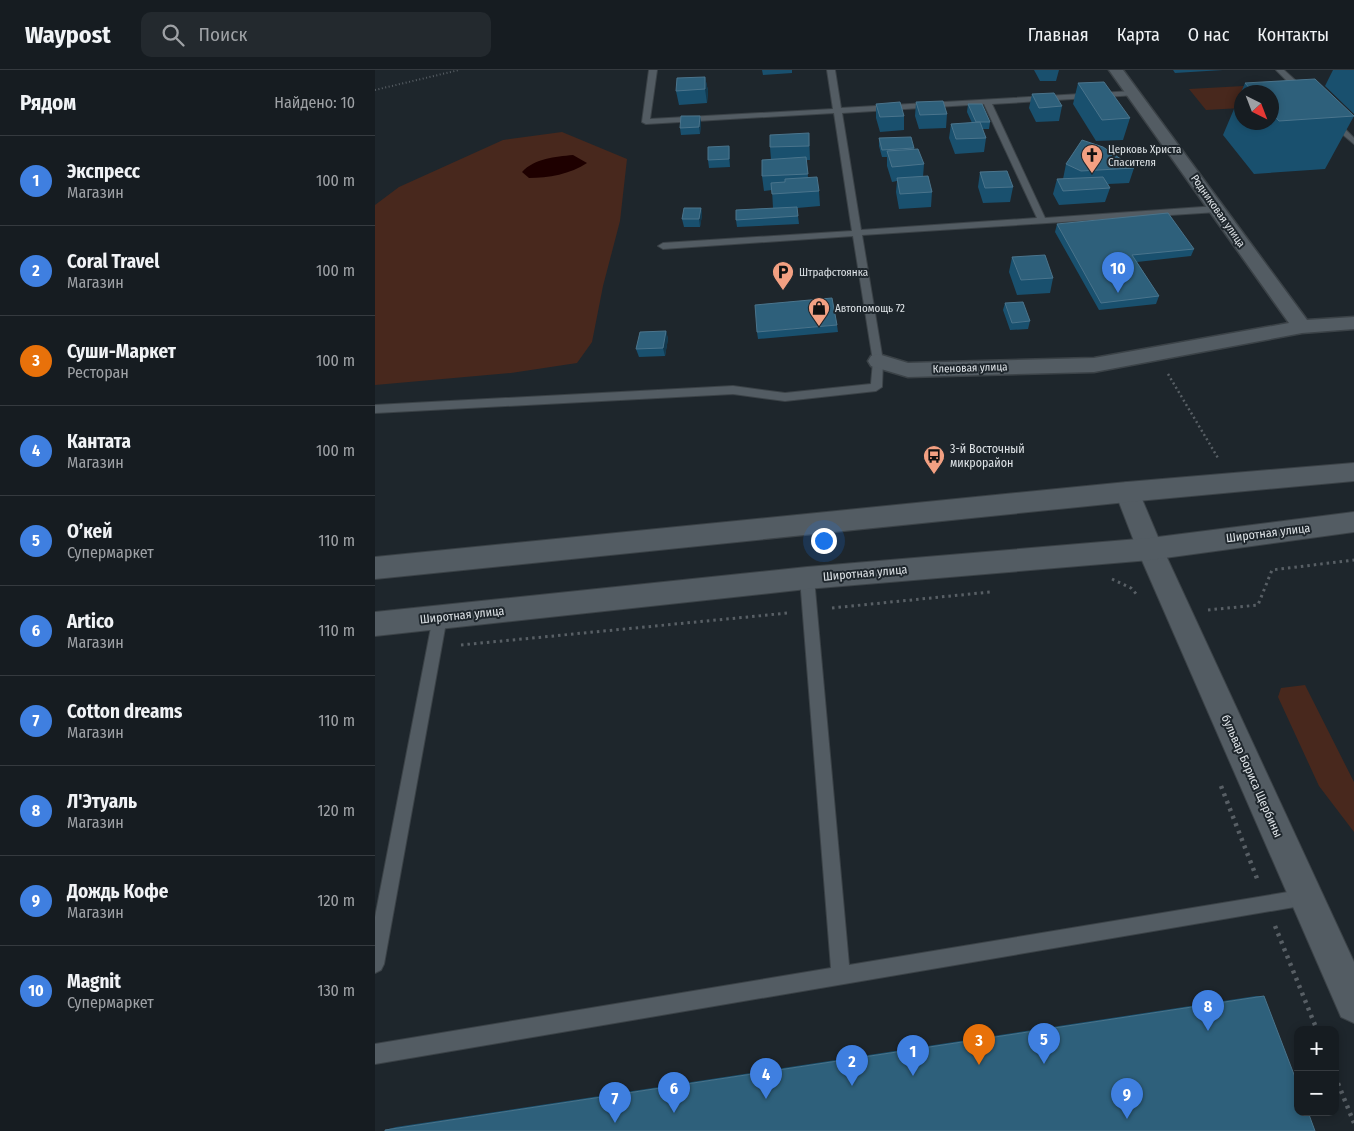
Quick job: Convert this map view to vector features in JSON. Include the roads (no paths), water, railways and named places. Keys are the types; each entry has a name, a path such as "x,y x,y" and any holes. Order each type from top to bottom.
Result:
{"main road":[{"path":"375,568 1083,498 1127,492 1354,472"},
{"name":"бульвар Бориса Щербины","path":"1127,492 1150,548 1354,1004"},
{"name":"Широтная улица","path":"375,624 807,578 1150,548 1354,522"}],"street":[{"name":"Родниковая улица","path":"1116,70 1302,327"},
{"name":"Кленовая улица","path":"878,360 908,370 1094,365 1302,327 1354,323"}],"lane":[{"path":"653,70 646,122 1133,94"},
{"path":"375,409 733,390 785,396 876,387 878,360 831,70"},
{"path":"1280,70 1307,96"},
{"path":"987,102 1042,220"},
{"path":"1327,116 1354,142"},
{"path":"663,246 1217,209"},
{"path":"807,578 841,976"},
{"path":"375,964 440,617"},
{"path":"375,1054 1306,898"}],"place":[{"name":"Церковь Христа Спасителя","path":"1092,174"},
{"name":"Штрафстоянка","path":"783,291"},
{"name":"Magnit","path":"1118,293"},
{"name":"Автопомощь 72","path":"819,327"},
{"name":"3-й Восточный микрорайон","path":"934,475"},
{"name":"Л'Этуаль","path":"1208,1031"},
{"name":"О’кей","path":"1044,1064"},
{"name":"Суши-Маркет","path":"979,1065"},
{"name":"Экспресс","path":"913,1076"},
{"name":"Coral Travel","path":"852,1086"},
{"name":"Кантата","path":"766,1099"},
{"name":"Artico","path":"674,1113"},
{"name":"Дождь Кофе","path":"1127,1119"},
{"name":"Cotton dreams","path":"615,1123"}]}
